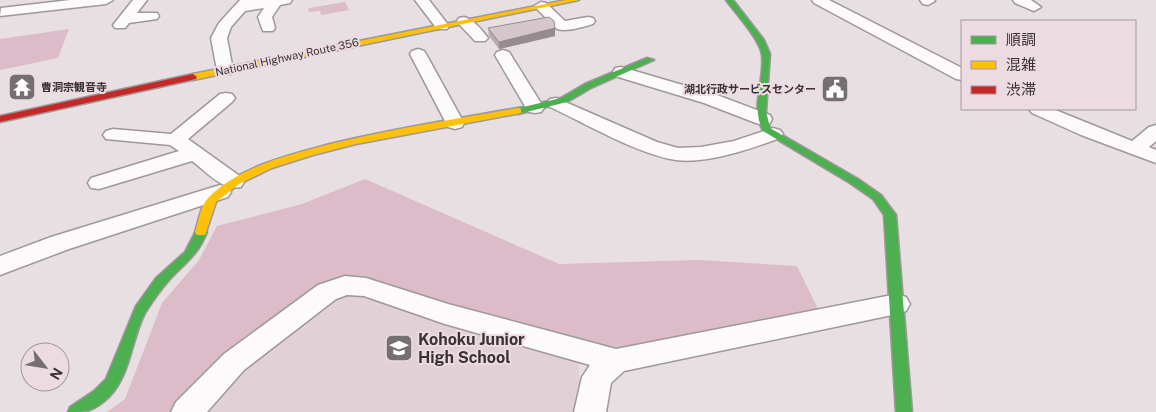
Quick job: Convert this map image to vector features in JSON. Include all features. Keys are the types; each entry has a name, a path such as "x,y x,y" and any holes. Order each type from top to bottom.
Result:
{"main road":[{"name":"National Highway Route 356","path":"0,119 225,70 576,0"},
{"path":"729,0 761,42 766,54 761,111 768,127 877,197 890,214 904,412"},
{"path":"76,412 95,400 110,384 122,362 137,317 162,280 190,256 197,246 211,201 226,187 282,160 367,139 556,103 588,86 650,60"}],"street":[{"path":"2,8 106,0"},
{"path":"140,0 123,22 152,16"},
{"path":"422,0 442,26"},
{"path":"819,0 961,74"},
{"path":"1020,0 1034,7"},
{"path":"225,70 219,38 224,26 243,4 280,1"},
{"path":"268,28 265,17 280,1"},
{"path":"541,6 562,26 588,21"},
{"path":"464,21 480,38"},
{"path":"503,55 535,108"},
{"path":"426,60 455,123"},
{"path":"556,103 650,146 677,154 701,153 738,146 768,127 730,105 621,72"},
{"path":"175,140 226,98"},
{"path":"1040,110 1156,157"},
{"path":"1135,149 1156,131"},
{"path":"0,266 60,243 226,187 195,152 175,140 113,135"},
{"path":"98,183 195,152"},
{"path":"187,412 234,362 327,292 345,285 366,287 445,314 616,361 897,304"},
{"path":"590,412 597,377 616,361"}],"shaded area":[{"path":"345,2 349,10 321,15 320,11 308,12 309,8"},
{"path":"69,29 58,58 0,70 0,39"},
{"path":"365,179 559,264 698,260 797,266 819,311 644,346 593,352 352,287 183,412 107,412 125,399 162,303 199,260 217,226 302,204"},
{"name":"Kohoku Junior High School","path":"345,293 371,297 426,319 578,360 580,390 573,412 197,412 278,336"}],"building":[{"path":"549,17 554,21 555,28 499,42 488,28"}],"traffic: fast":[{"path":"729,0 761,42 766,54 761,111 766,129 854,181 877,197 890,215 904,412"},
{"path":"518,111 564,100 588,86 650,60"},
{"path":"76,412 99,396 111,383 141,310 167,274 189,255 201,232"}],"traffic: slow":[{"path":"193,77 576,0"},
{"path":"201,232 212,200 235,182 269,166 310,152 355,141 518,111"}],"traffic: jam":[{"path":"0,119 193,77"}],"place":[{"name":"曹洞宗観音寺","path":"22,87"},
{"name":"湖北行政サービスセンター","path":"835,89"},
{"name":"Kohoku Junior High School","path":"399,348"}]}
